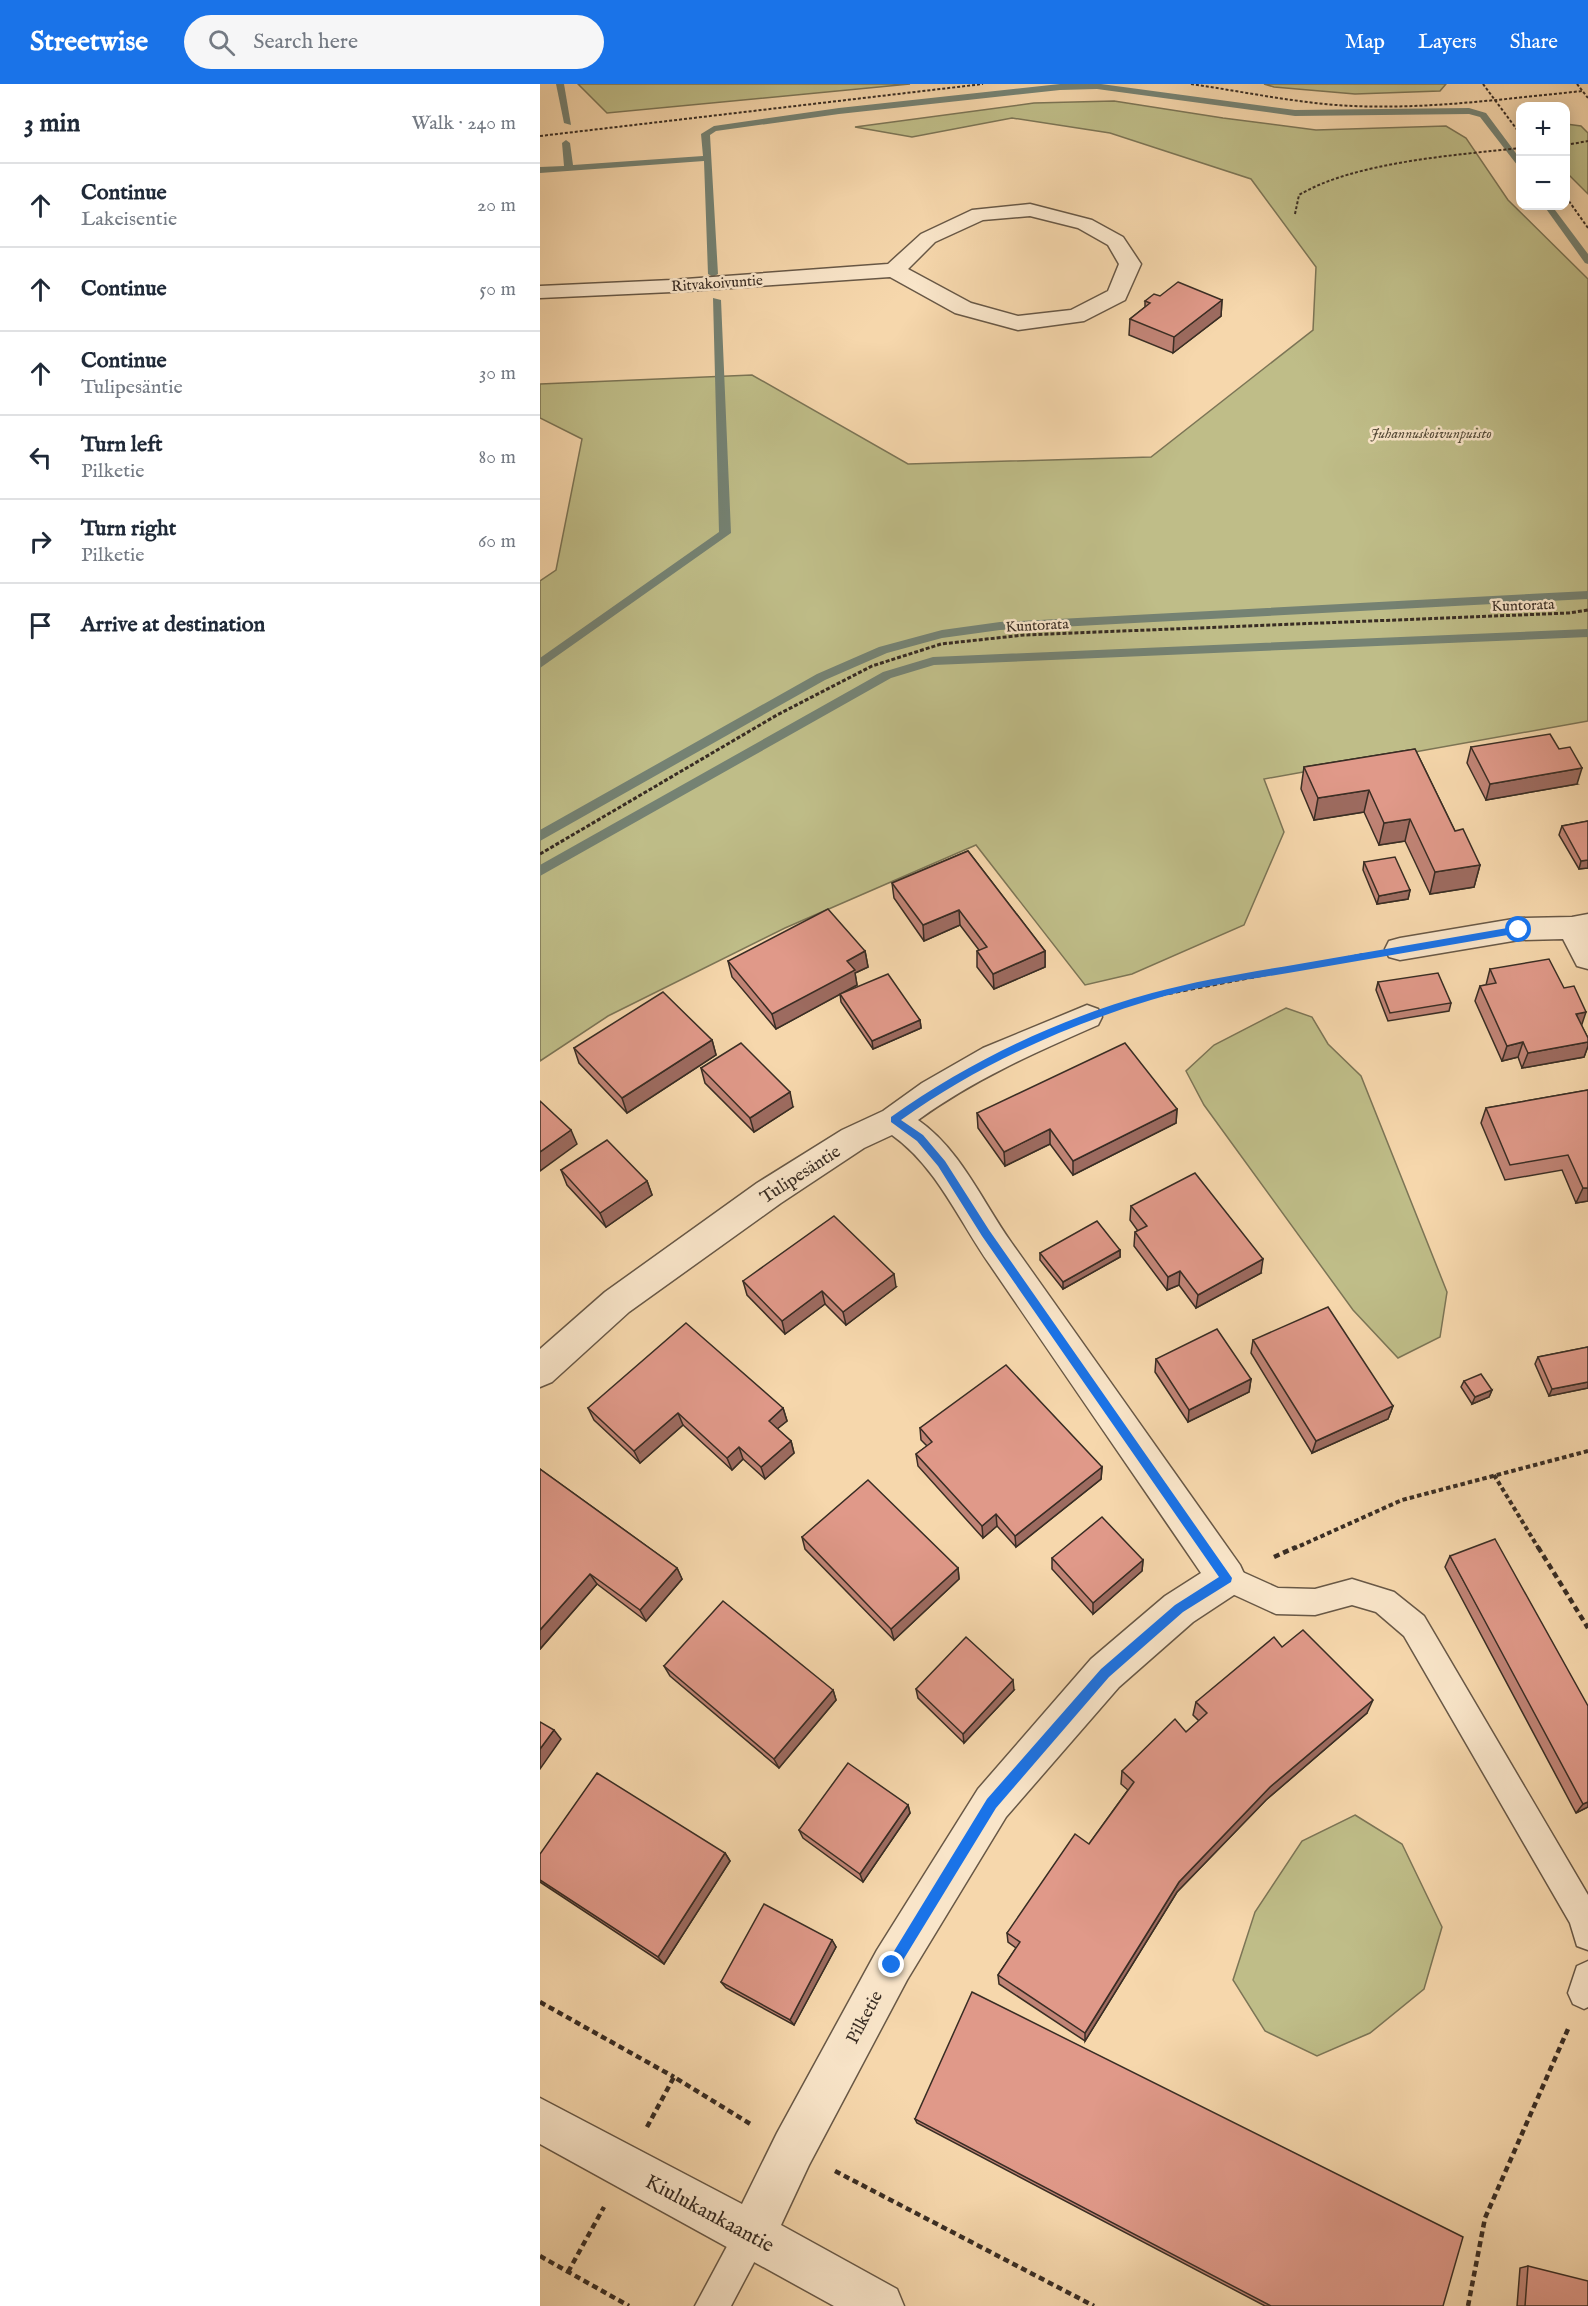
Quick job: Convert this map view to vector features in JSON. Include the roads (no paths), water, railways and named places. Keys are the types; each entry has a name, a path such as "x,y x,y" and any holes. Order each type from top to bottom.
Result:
{"street":[{"path":"1030,210 1085,224 1116,241 1130,264 1117,295 1076,316 1018,323 963,308 894,270 928,237 979,214 1030,210"},
{"name":"Ritvakoivuntie","path":"540,292 672,286 894,270"},
{"path":"1400,949 1519,930 1580,926 1588,958"},
{"name":"Tulipesäntie","path":"540,1371 617,1302 769,1193 853,1139 894,1120 933,1092 994,1057 1087,1017"},
{"path":"894,1120 920,1138 942,1163 986,1233 1227,1578"},
{"name":"Pilketie","path":"752,2234 793,2149 892,1965 992,1803 1105,1673 1179,1609 1227,1578"},
{"name":"Kiulukankaantie","path":"540,2120 880,2306"}],"lane":[{"path":"1227,1578 1276,1601 1315,1602 1352,1592 1384,1601 1414,1626 1584,1918 1588,1935"},
{"path":"712,2306 752,2234"}],"waterway":[{"path":"560,84 568,123"},
{"path":"708,158 705,134 714,129 839,111 1060,87 1097,86 1295,113 1469,111 1483,115 1516,160"},
{"path":"566,143 569,168"},
{"path":"569,168 708,158"},
{"path":"708,158 713,274"},
{"path":"540,170 569,168"},
{"path":"1551,210 1588,261"},
{"path":"540,664 725,533 716,300"},
{"path":"540,836 821,677 883,650 942,634 1000,626 1588,595"},
{"path":"540,871 887,675 933,661 1588,633"}],"park label":[{"name":"Juhannuskoivunpuisto","path":"1431,433"}]}
